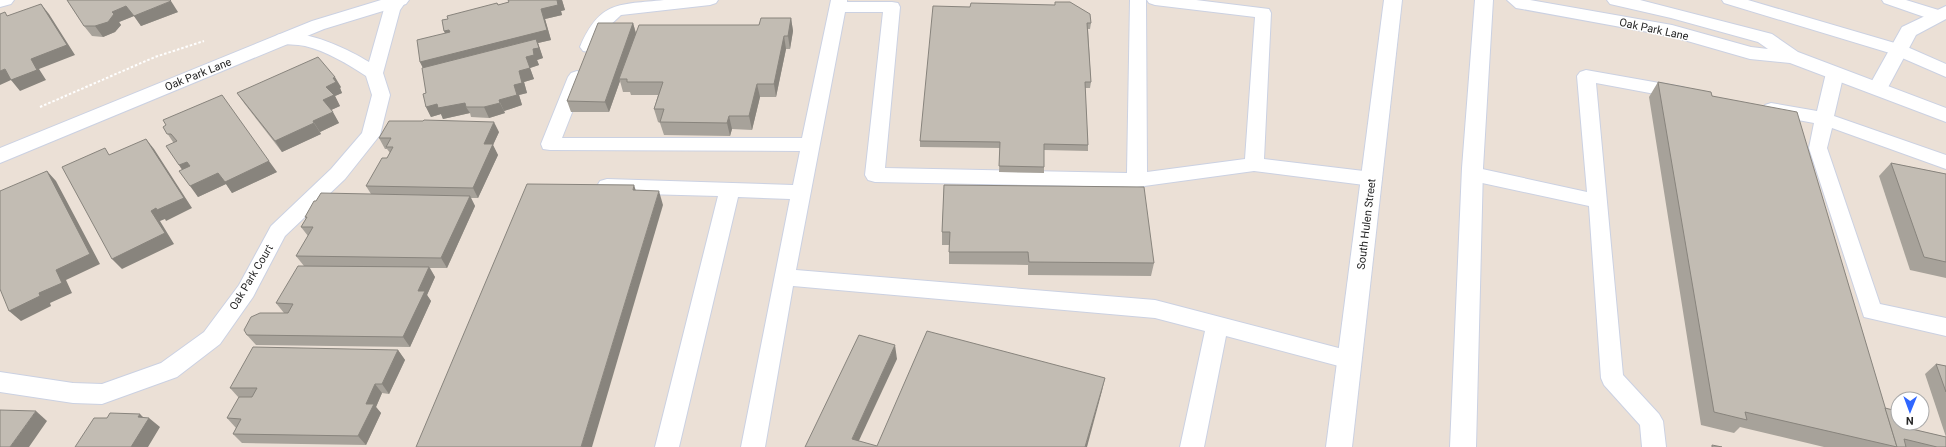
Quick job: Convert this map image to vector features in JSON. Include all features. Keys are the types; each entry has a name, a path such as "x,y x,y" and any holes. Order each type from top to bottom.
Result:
{"street":[{"path":"0,2 5,0"},
{"name":"Oak Park Lane","path":"0,156 318,25 399,0"},
{"name":"South Hulen Street","path":"1339,447 1393,0"},
{"path":"1463,447 1468,264 1478,73 1484,0"},
{"name":"Oak Park Lane","path":"1516,0 1522,4 1672,32 1750,53 1792,57"},
{"name":"Oak Park Lane","path":"1616,0 1674,13 1765,38 1792,57 1878,88 1946,115"},
{"path":"1878,88 1909,31 1942,14"}],"lane":[{"path":"283,39 308,42 350,58 374,72 392,9 399,0"},
{"path":"710,0 617,10 604,18 597,27 550,144 811,145"},
{"path":"1137,180 1138,0"},
{"path":"1155,0 1263,13 1254,164"},
{"path":"1730,0 1899,50 1946,71"},
{"path":"1890,0 1942,14"},
{"path":"753,447 784,278 839,3 899,4 875,175 1137,180 1254,164 1372,180"},
{"name":"Oak Park Court","path":"0,382 73,392 102,394 169,370 212,338 246,291 278,231 338,174 372,135 381,95 374,72"},
{"path":"1835,73 1818,148 1872,311 1946,327"},
{"path":"1654,447 1651,421 1612,378 1598,201 1586,76 1702,97"},
{"path":"1756,106 1825,119 1946,162"},
{"path":"1473,174 1598,201"},
{"path":"591,186 801,192"},
{"path":"667,447 730,189"},
{"path":"784,278 1155,309 1350,360"},
{"path":"1192,447 1217,326"}],"building":[{"path":"67,0 171,1 134,16 126,6 112,12 114,14 108,22 95,26 84,26"},
{"path":"508,0 557,0 558,5 541,9 547,30 420,62 417,40 450,32 449,30 444,31 442,20 448,19 447,16 497,3 498,5 509,2"},
{"path":"1055,2 1070,2 1090,14 1091,23 1087,23 1091,82 1085,82 1088,145 1044,144 1044,167 999,166 1000,142 920,141 933,6 970,7 971,3 1055,5"},
{"path":"41,4 67,45 31,59 37,70 11,80 5,69 0,71 0,14 5,12 7,16"},
{"path":"761,18 791,18 788,36 784,36 774,84 757,84 749,116 729,116 727,123 660,122 664,109 654,109 663,82 627,82 627,79 619,79 639,25 759,25"},
{"path":"598,23 633,23 605,102 567,101"},
{"path":"536,39 539,48 533,49 534,55 526,57 530,68 519,71 522,83 514,85 517,95 499,100 500,103 484,107 466,107 465,103 438,108 437,104 426,107 423,94 426,93 422,68"},
{"path":"318,57 335,77 333,78 336,82 326,87 334,95 323,100 333,112 313,121 314,123 275,141 237,93"},
{"path":"1658,82 1711,92 1712,96 1797,112 1890,424 1890,431 1892,431 1897,447 1745,412 1747,420 1714,412"},
{"path":"222,95 269,161 225,182 218,173 190,186 179,171 190,166 187,162 179,165 166,146 177,141 171,134 167,134 163,127 166,125 163,120"},
{"path":"424,120 494,122 484,144 493,144 473,188 366,186 382,158 387,158 393,147 386,147 391,138 379,138 389,121"},
{"path":"146,139 184,198 157,210 156,208 151,211 165,233 112,259 62,167 105,148 109,155"},
{"path":"1891,163 1946,174 1946,262 1924,257"},
{"path":"47,171 90,254 56,270 62,283 39,293 40,296 9,311 0,289 0,191"},
{"path":"527,184 634,185 633,190 659,191 581,447 416,447"},
{"path":"944,185 1144,187 1154,263 1029,262 1028,252 949,252 950,232 942,232"},
{"path":"321,193 470,196 441,258 296,256 313,227 301,227 314,201 316,201"},
{"path":"298,266 429,267 418,291 425,291 403,337 247,335 244,330 251,317 260,313 288,313 293,304 276,303"},
{"path":"927,331 1105,378 1085,447 805,447 859,335 895,345 852,439 877,446"},
{"path":"253,347 398,350 382,384 375,384 366,404 374,404 358,436 233,434 241,419 227,418 239,397 252,397 257,388 230,388"},
{"path":"1936,364 1946,366 1946,392"},
{"path":"1885,408 1890,409 1890,424"},
{"path":"0,410 36,411 10,447 0,447"},
{"path":"110,413 140,414 138,417 149,418 131,447 75,447 94,418 107,418"},
{"path":"1892,431 1920,431 1946,437 1946,447 1937,447 1904,439 1906,447 1897,447"}]}
